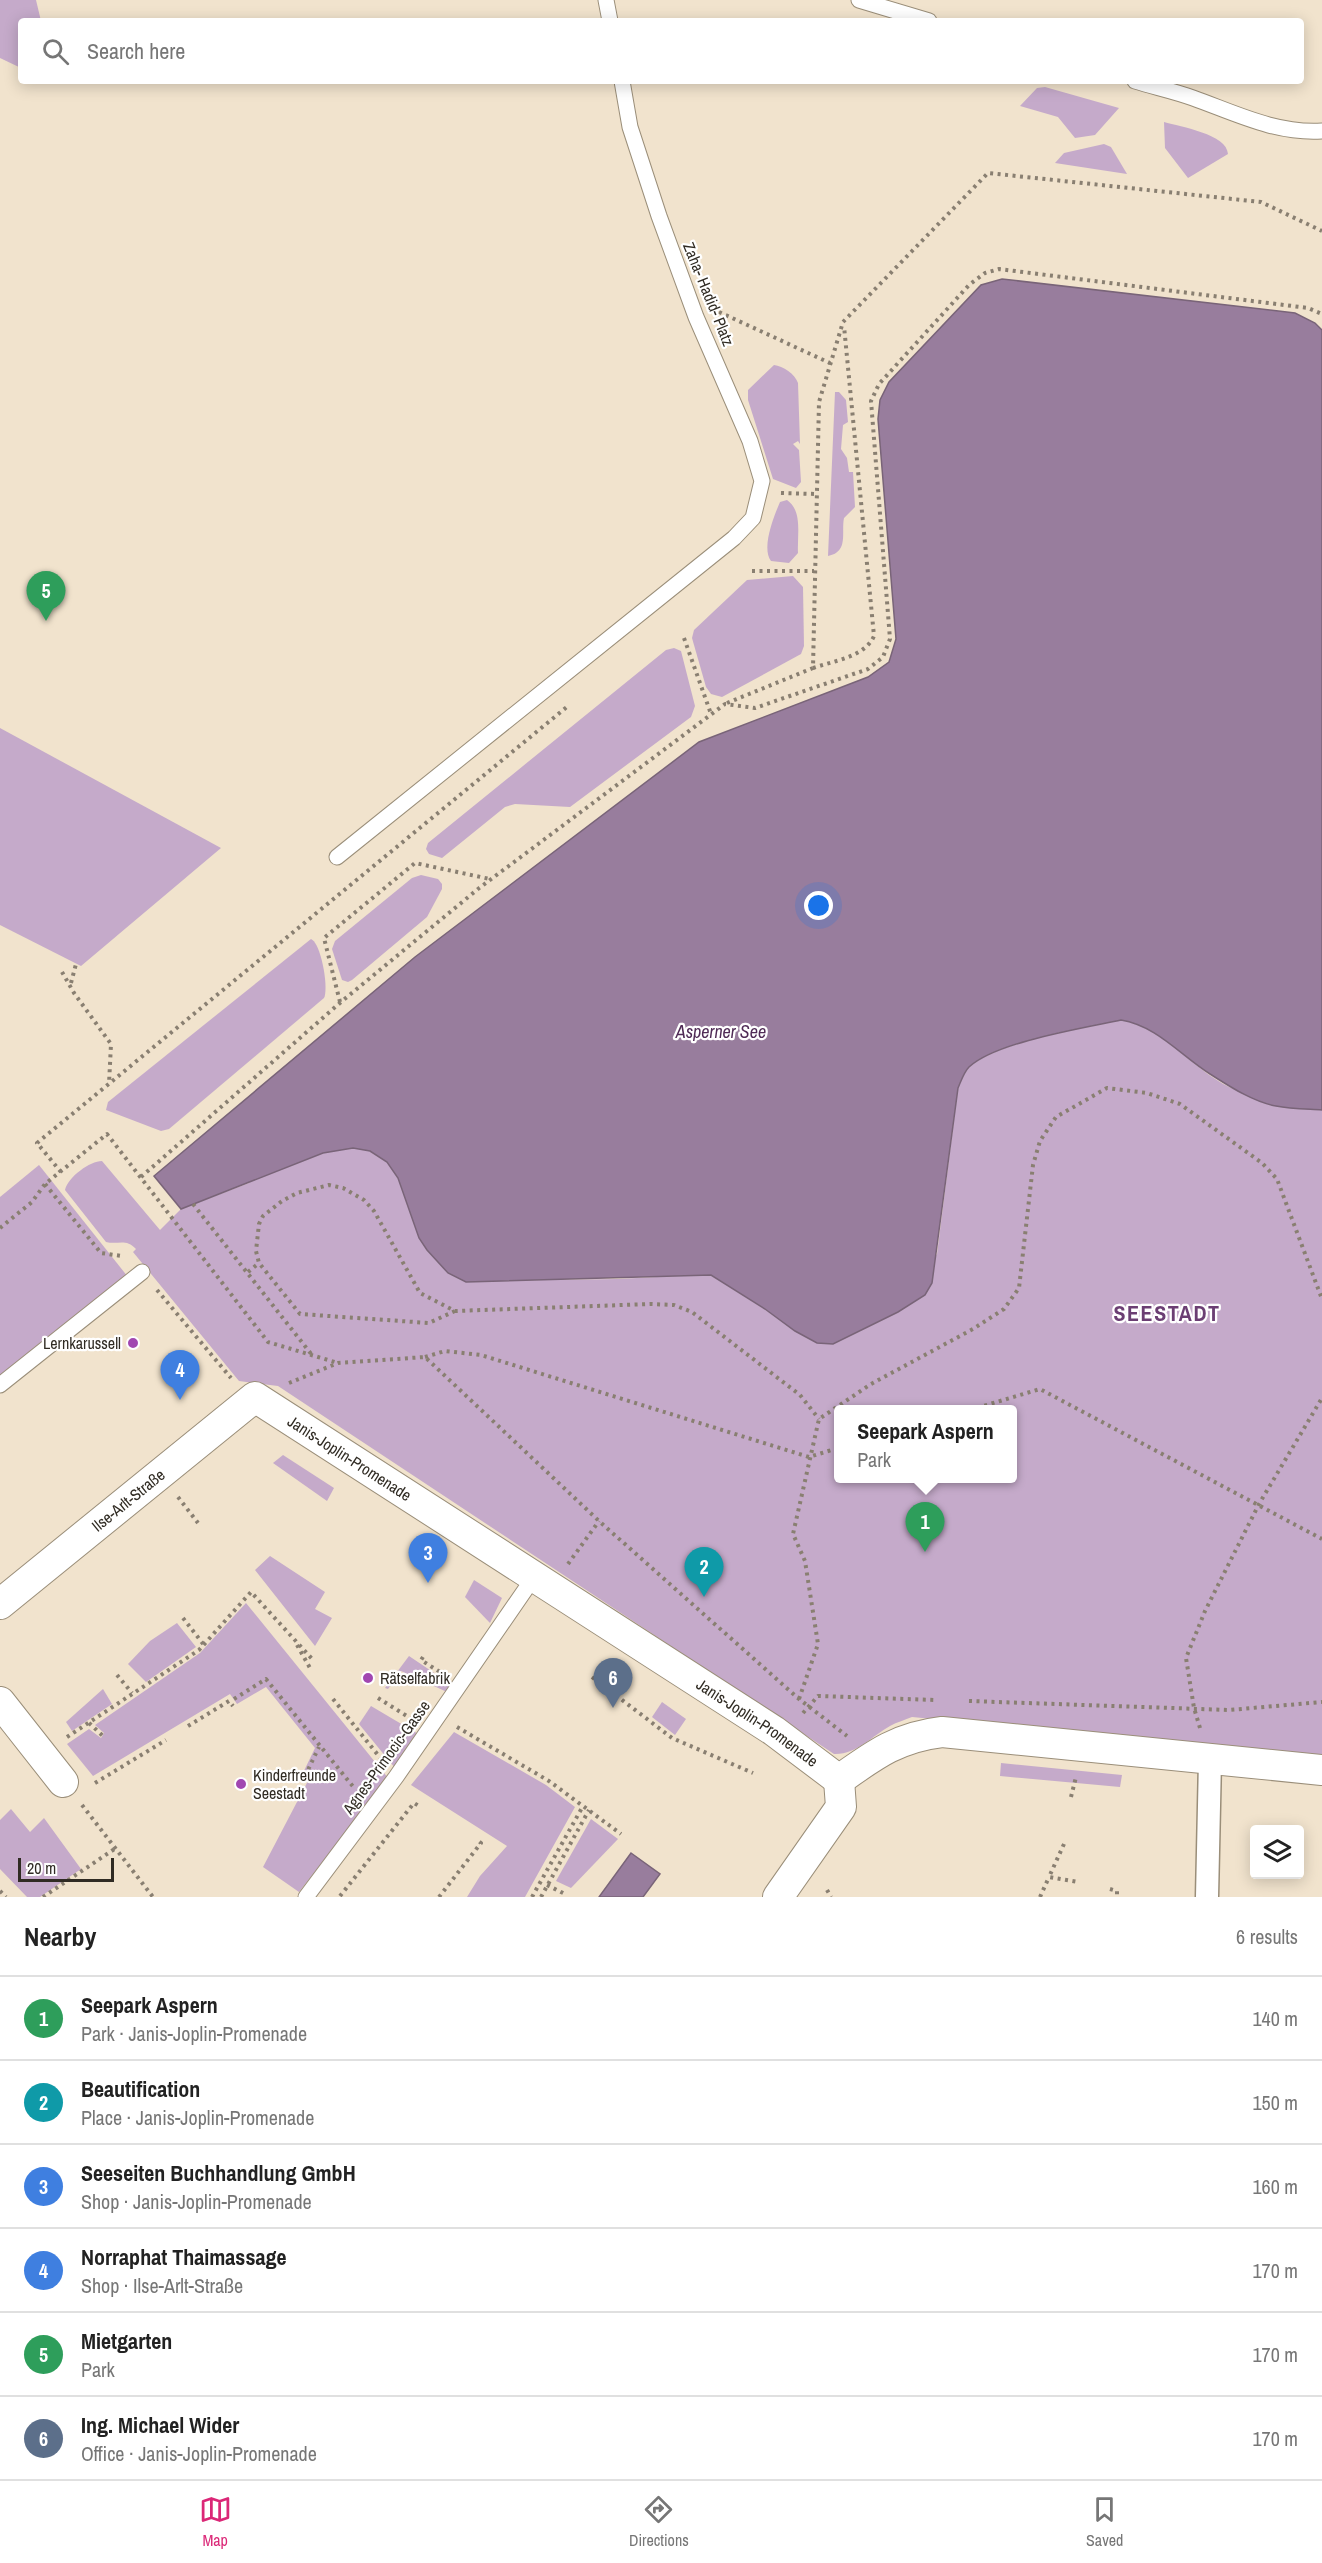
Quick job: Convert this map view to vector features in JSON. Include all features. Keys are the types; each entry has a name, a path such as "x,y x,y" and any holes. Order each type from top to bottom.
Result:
{"street":[{"name":"Janis-Joplin-Promenade","path":"246,1390 774,1731 839,1779"},
{"name":"Ilse-Arlt-Straße","path":"0,1604 246,1390"},
{"path":"0,1702 63,1782"},
{"path":"778,1897 841,1807 839,1779 890,1747 915,1735 942,1732 1322,1770"},
{"path":"1207,1897 1210,1760"}],"lane":[{"path":"606,0 609,18"},
{"path":"859,0 919,18"},
{"name":"Zaha- Hadid- Platz","path":"337,857 725,545 753,518 762,481 750,441 696,317 659,216 630,127 623,84"},
{"path":"1145,84 1275,128 1299,132 1322,130"},
{"path":"0,1386 147,1277"},
{"name":"Agnes-Primocic-Gasse","path":"306,1897 396,1777 534,1577"}],"path":[{"path":"813,668 819,402 843,322 988,173 1261,202 1322,231"},
{"path":"725,704 755,708 868,669 883,657 890,639 870,401 879,384 969,285 985,273 999,269 1308,308 1322,314"},
{"path":"714,309 830,363"},
{"path":"141,1177 340,1003 490,879 711,714 725,704 859,652 869,646 874,636 843,322"},
{"path":"771,493 816,494"},
{"path":"752,571 814,571"},
{"path":"684,638 711,714"},
{"path":"61,1172 37,1143 572,702"},
{"path":"340,1003 324,938 406,870 415,863 490,879"},
{"path":"70,983 76,964"},
{"path":"63,972 74,993 111,1044 109,1084"},
{"path":"840,1405 871,1384 973,1329 1004,1309 1018,1288 1033,1165 1040,1141 1056,1117 1107,1088 1147,1093 1180,1104 1262,1162 1277,1179 1322,1299"},
{"path":"0,1228 32,1202 45,1184 107,1134 268,1342 338,1363"},
{"path":"45,1184 101,1253 127,1257 147,1277 223,1372 246,1390 338,1363 425,1357 445,1351 481,1355 809,1457 834,1449"},
{"path":"455,1311 420,1293 374,1211 364,1200 344,1188 329,1185 297,1193 271,1208 260,1224 256,1251 259,1263 300,1314 429,1323 455,1311 674,1305 692,1312 800,1395 819,1419"},
{"path":"193,1204 313,1355"},
{"path":"248,1272 259,1263"},
{"path":"425,1357 599,1521 799,1699 850,1738"},
{"path":"987,1405 1040,1389 1322,1539"},
{"path":"1210,1760 1194,1708 1186,1658 1205,1611 1259,1504 1322,1398"},
{"path":"799,1699 818,1644 805,1561 792,1534 819,1419 834,1409"},
{"path":"534,1577 565,1569 599,1521"},
{"path":"41,1754 204,1645 251,1592 314,1661"},
{"path":"183,1618 204,1645"},
{"path":"293,1638 310,1668"},
{"path":"117,1675 132,1693"},
{"path":"592,1677 672,1738 753,1773"},
{"path":"234,1699 266,1679 355,1789"},
{"path":"808,1706 818,1696 938,1700"},
{"path":"378,1698 429,1730"},
{"path":"333,1700 396,1777"},
{"path":"961,1700 1229,1710 1322,1702"},
{"path":"188,1726 229,1701 233,1706"},
{"path":"438,1717 549,1781 621,1834"},
{"path":"89,1723 103,1736"},
{"path":"95,1782 166,1740"},
{"path":"305,1776 319,1747"},
{"path":"63,1782 153,1897"},
{"path":"339,1897 414,1803 419,1806"},
{"path":"532,1897 583,1806"},
{"path":"541,1897 589,1810"},
{"path":"439,1897 481,1842 476,1839"},
{"path":"1040,1897 1064,1844"},
{"path":"43,1897 116,1848"},
{"path":"1049,1877 1078,1882"},
{"path":"547,1886 567,1895"},
{"path":"1110,1889 1117,1890 1117,1897"},
{"path":"827,1890 831,1897"},
{"path":"0,1891 6,1897"}],"shaded area":[{"path":"0,0 36,0 40,18 18,18 18,67 0,58"},
{"path":"1045,87 1119,108 1095,135 1075,138 1058,117 1020,106 1037,88"},
{"path":"1164,122 1212,136 1226,147 1228,154 1188,178 1165,148"},
{"path":"1104,144 1111,147 1127,174 1055,163 1064,153"},
{"path":"774,365 788,371 798,383 800,444 798,441 793,444 799,450 801,482 796,488 773,479 748,400 748,390"},
{"path":"835,392 839,392 846,400 848,422 843,425 841,449 847,458 849,472 853,472 855,507 844,518 842,546 835,554 828,556"},
{"path":"787,500 795,510 797,517 798,553 789,563 771,561 767,548 770,532 780,502"},
{"path":"793,576 803,587 804,646 801,654 722,697 711,694 706,687 692,638 694,630 747,580"},
{"path":"674,648 681,651 695,706 691,717 570,807 515,804 505,807 442,858 429,854 426,849 428,843 666,650"},
{"path":"0,728 221,848 81,966 0,925"},
{"path":"421,875 438,879 442,884 442,889 427,917 352,980 348,982 342,980 332,949 335,941 412,878"},
{"path":"311,939 318,948 323,966 324,998 169,1129 161,1131 106,1110 108,1102"},
{"path":"1120,1020 1137,1024 1167,1041 1223,1084 1239,1091 1267,1096 1322,1099 1322,1756 912,1717 890,1726 857,1748 834,1754 278,1386 239,1381 133,1252 136,1249 125,1243 106,1242 65,1190 70,1180 80,1171 102,1161 160,1230 181,1209 249,1183 283,1157 353,1148 370,1151 387,1162 398,1178 410,1207 448,1273 466,1281 617,1279 696,1275 700,1264 833,1344 898,1312 937,1254 958,1088 967,1069 982,1058 999,1050 1063,1032"},
{"path":"39,1165 128,1277 0,1380 0,1197"},
{"path":"283,1455 334,1488 327,1501 273,1463"},
{"path":"270,1556 325,1592 315,1609 332,1618 315,1646 255,1570"},
{"path":"474,1580 502,1598 490,1623 465,1597"},
{"path":"246,1603 388,1778 299,1892 263,1867 309,1779 302,1775 315,1748 266,1687 237,1704 230,1694 93,1776 67,1744 89,1729 101,1738 104,1733 95,1725 200,1653"},
{"path":"177,1623 196,1647 146,1682 128,1664 150,1641"},
{"path":"409,1656 452,1685 447,1692 401,1671 388,1689 385,1688"},
{"path":"103,1689 112,1704 72,1731 66,1722"},
{"path":"662,1702 686,1719 675,1735 652,1717"},
{"path":"371,1706 420,1735 395,1768 359,1724"},
{"path":"454,1732 546,1785 575,1807 525,1897 467,1897 480,1876 507,1846 411,1785"},
{"path":"1001,1763 1122,1775 1120,1787 1000,1776"},
{"path":"11,1809 30,1832 44,1818 81,1869 40,1897 27,1897 0,1869 0,1820"},
{"path":"591,1819 618,1839 571,1888 556,1881"}],"water":[{"name":"Asperner See","path":"1002,279 1295,313 1315,323 1322,330 1322,1110 1276,1106 1250,1097 1210,1074 1146,1028 1121,1020 1019,1043 982,1058 967,1069 958,1088 932,1283 925,1295 898,1312 833,1344 817,1343 795,1331 711,1275 466,1282 448,1273 427,1250 419,1238 398,1178 387,1162 370,1151 353,1148 323,1153 181,1209 154,1176 415,957 699,742 868,677 889,662 896,639 878,419 880,400 889,382 981,285"},
{"path":"631,1853 660,1874 643,1897 599,1897"}],"place":[{"name":"Mietgarten","path":"46,621"},
{"name":"Lernkarussell","path":"133,1343"},
{"name":"Norraphat Thaimassage","path":"180,1400"},
{"name":"Seepark Aspern","path":"925,1552"},
{"name":"Seeseiten Buchhandlung GmbH","path":"428,1583"},
{"name":"Beautification","path":"704,1597"},
{"name":"Rätselfabrik","path":"368,1678"},
{"name":"Ing. Michael Wider","path":"613,1708"},
{"name":"Kinderfreunde Seestadt","path":"241,1784"}],"district":[{"name":"SEESTADT","path":"1167,1313"}]}
